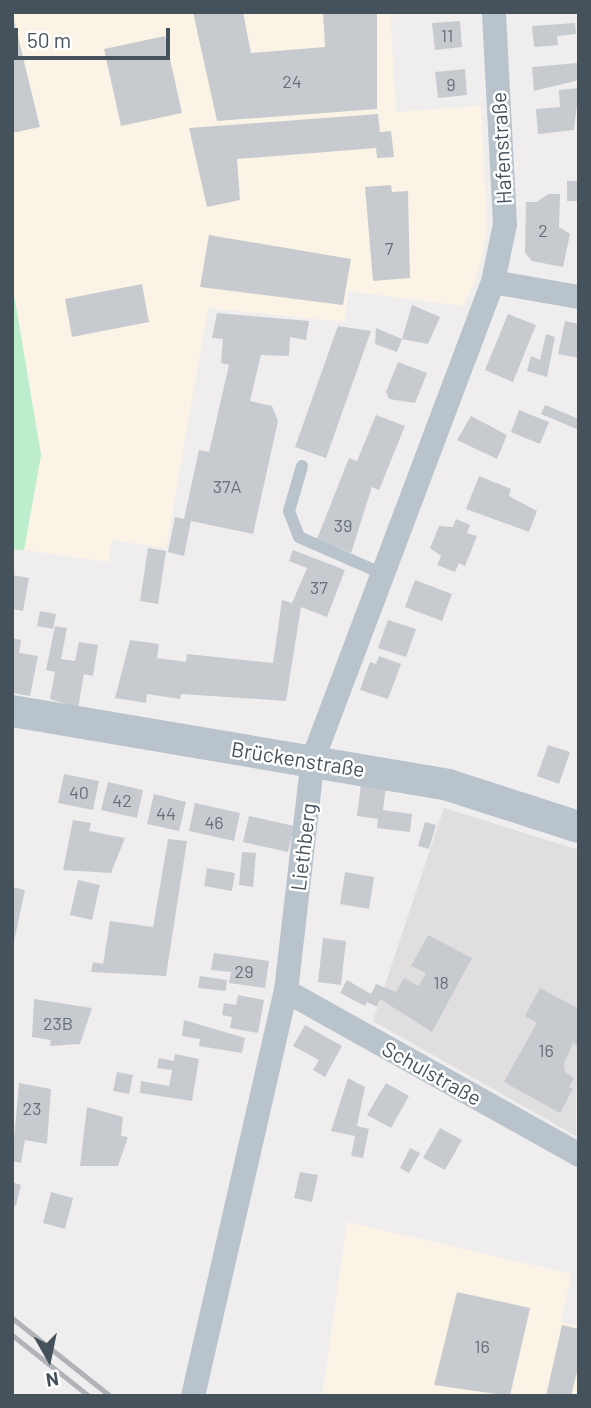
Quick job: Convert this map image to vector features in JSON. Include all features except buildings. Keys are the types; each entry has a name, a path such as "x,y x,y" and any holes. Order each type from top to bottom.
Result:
{"street":[{"name":"Hafenstraße","path":"493,282 505,224 494,12"},
{"path":"493,282 579,296"},
{"name":"Liethberg","path":"193,1396 286,991 313,759 493,282"},
{"name":"Brückenstraße","path":"12,711 313,759 448,785 579,827"},
{"name":"Schulstraße","path":"286,991 579,1155"}],"lane":[{"path":"302,467 289,511 299,537 383,574"}],"shaded area":[{"path":"12,12 390,12 396,112 481,106 487,230 478,273 463,306 348,291 345,322 208,308 166,548 112,540 108,562 24,550 41,455 12,283"},
{"path":"444,808 579,850 576,1136 373,1021"},
{"path":"347,1222 571,1274 561,1322 579,1326 579,1396 322,1396"}],"green space":[{"path":"12,283 41,455 24,550 12,549"}],"railway":[{"path":"12,1318 110,1396"},
{"path":"12,1335 89,1396"}]}
